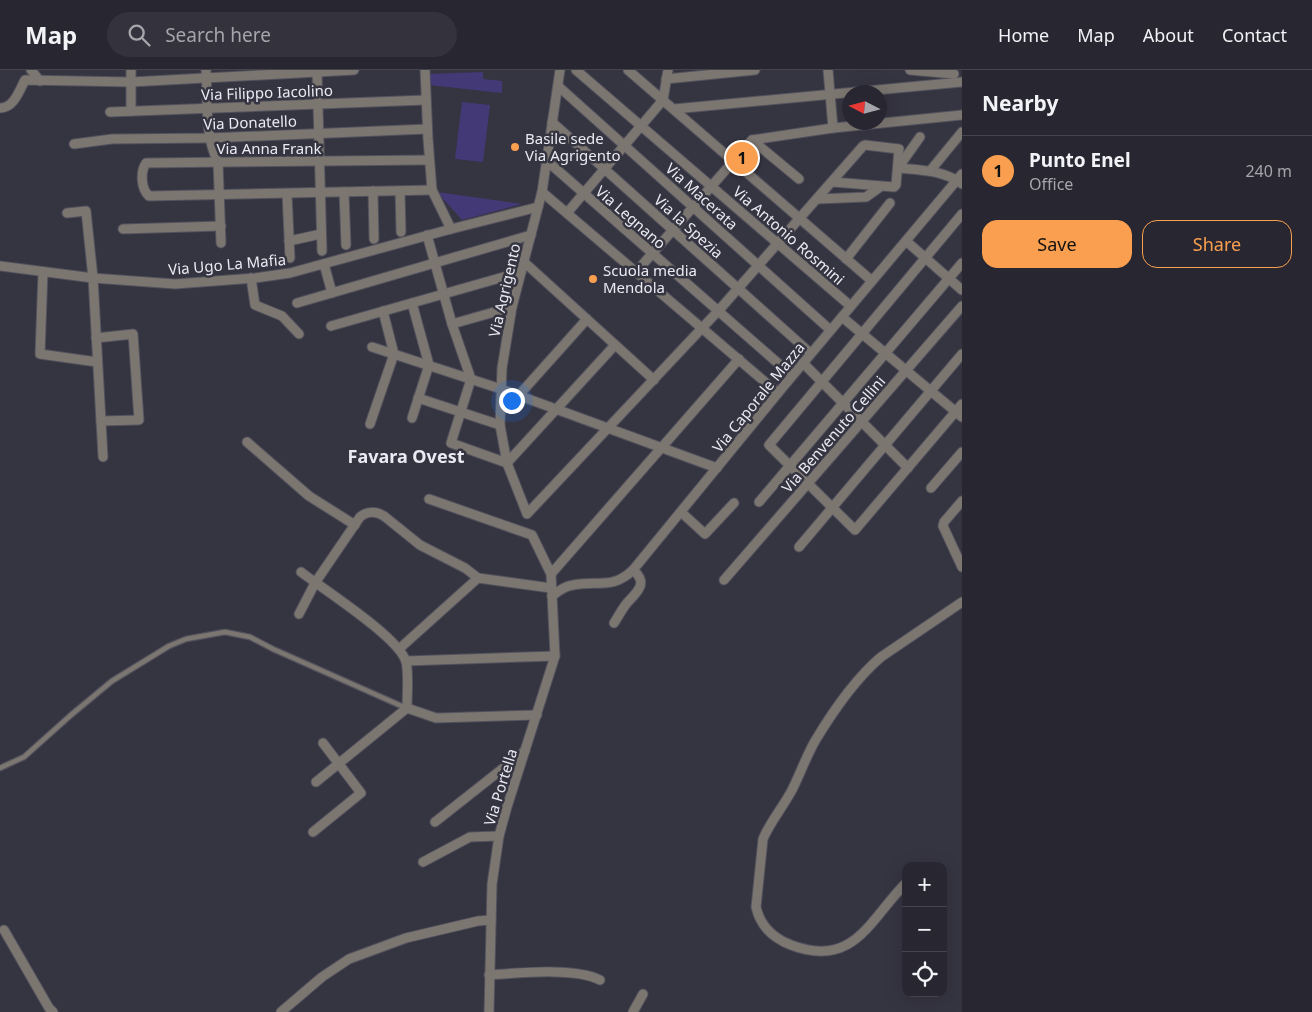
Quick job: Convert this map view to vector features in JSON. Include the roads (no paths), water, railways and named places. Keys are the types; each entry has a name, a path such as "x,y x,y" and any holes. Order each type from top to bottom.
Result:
{"street":[{"path":"31,70 40,81"},
{"path":"131,70 131,112"},
{"path":"0,108 5,108 12,103 25,80 131,82 207,74 354,70"},
{"path":"425,70 432,190 451,229"},
{"name":"Via Agrigento","path":"560,70 542,192 512,307 502,368 500,425 507,463 527,514 607,428"},
{"name":"Via Antonio Rosmini","path":"576,70 847,303"},
{"path":"628,70 870,279"},
{"path":"567,213 663,100 667,75 755,70"},
{"path":"828,70 833,128"},
{"path":"674,109 962,82 957,72 910,70"},
{"path":"317,71 322,251"},
{"path":"207,74 210,138 212,151 218,162 221,243"},
{"name":"Via Macerata","path":"558,86 827,326"},
{"name":"Via Filippo Iacolino","path":"110,112 426,100"},
{"path":"636,272 752,140 833,128 962,115"},
{"name":"Via la Spezia","path":"552,122 807,350"},
{"name":"Via Donatello","path":"74,144 112,139 210,138 427,129"},
{"path":"930,171 962,132"},
{"path":"898,168 920,137"},
{"path":"752,140 799,180"},
{"path":"607,428 718,312 864,145 897,147 900,151 896,185 894,187 832,182"},
{"name":"Via Anna Frank","path":"220,195 149,196 143,188 142,168 146,163 429,160"},
{"name":"Via Legnano","path":"547,160 788,372"},
{"path":"898,168 930,171 952,176 960,180"},
{"name":"Via Caporale Mazza","path":"552,592 574,585 614,583 623,579 633,570 717,468 776,391 788,372 847,303 906,241 960,180"},
{"path":"818,199 866,197 880,187"},
{"path":"220,195 432,190"},
{"path":"373,191 374,239"},
{"path":"400,191 401,232"},
{"path":"344,192 346,245"},
{"path":"542,192 776,391"},
{"path":"288,194 290,258"},
{"path":"846,258 890,204"},
{"name":"Via Ugo La Mafia","path":"0,266 93,278 176,284 251,278 290,273 538,207"},
{"path":"67,212 86,211 93,278 96,362 103,457"},
{"path":"842,317 862,334 885,353 906,371 931,391 960,411 855,530 769,445 822,382 862,334 925,258 962,214"},
{"path":"123,229 221,226"},
{"path":"289,242 321,234"},
{"path":"297,302 531,235"},
{"path":"427,236 452,324 471,379 451,443 507,463 616,345"},
{"path":"906,241 962,290"},
{"path":"524,262 654,380"},
{"path":"760,502 962,262"},
{"path":"324,264 332,293"},
{"path":"43,272 40,354 96,362"},
{"path":"331,326 521,272"},
{"path":"251,278 254,305 282,316 299,334"},
{"name":"Via Caporale Mazza","path":"776,391 803,363 842,317 870,279"},
{"path":"412,303 429,366 412,418"},
{"name":"Via Benvenuto Cellini","path":"724,580 962,306"},
{"path":"452,324 512,307"},
{"path":"370,424 394,354 383,311"},
{"path":"519,395 587,319"},
{"path":"96,338 132,334 138,420 100,421"},
{"path":"372,347 501,388 717,468"},
{"path":"799,547 962,354"},
{"path":"429,499 532,535 551,574 738,359"},
{"path":"803,363 908,468"},
{"path":"418,398 500,425"},
{"path":"246,442 309,496 355,525"},
{"path":"931,488 962,452"},
{"path":"962,501 944,522 944,529 962,567"},
{"path":"681,512 705,534 734,503"},
{"path":"299,614 315,583 360,516 365,513 374,512 381,514 420,545 465,568 478,578 552,592"},
{"path":"614,623 639,590 640,575 633,570"},
{"path":"301,572 375,626 399,649 406,661 407,708"},
{"name":"Via Portella","path":"489,1012 492,884 500,836 507,807 555,656 551,574"},
{"path":"399,649 478,578"},
{"path":"902,887 861,936 850,944 829,950 804,948 786,943 763,925 756,907 763,840 766,832 791,791 815,742 857,679 881,657 962,602"},
{"path":"406,661 555,656"},
{"path":"407,708 436,718 537,715"},
{"path":"316,782 407,708"},
{"path":"313,832 360,794 323,743"},
{"path":"435,822 526,751"},
{"path":"422,862 470,837 500,836"},
{"path":"281,1012 322,977 350,959 406,938 478,921 491,920"},
{"path":"4,930 53,1012"},
{"path":"489,975 550,972 592,975 600,980"},
{"path":"633,1012 643,994"}],"lane":[{"path":"0,768 24,757 112,681 169,646 186,639 225,632 250,637 407,708"}],"place":[{"name":"Basile sede Via Agrigento","path":"515,147"},
{"name":"Punto Enel","path":"742,158"},
{"name":"Scuola media Mendola","path":"593,279"}],"district":[{"name":"Favara Ovest","path":"406,456"}]}
